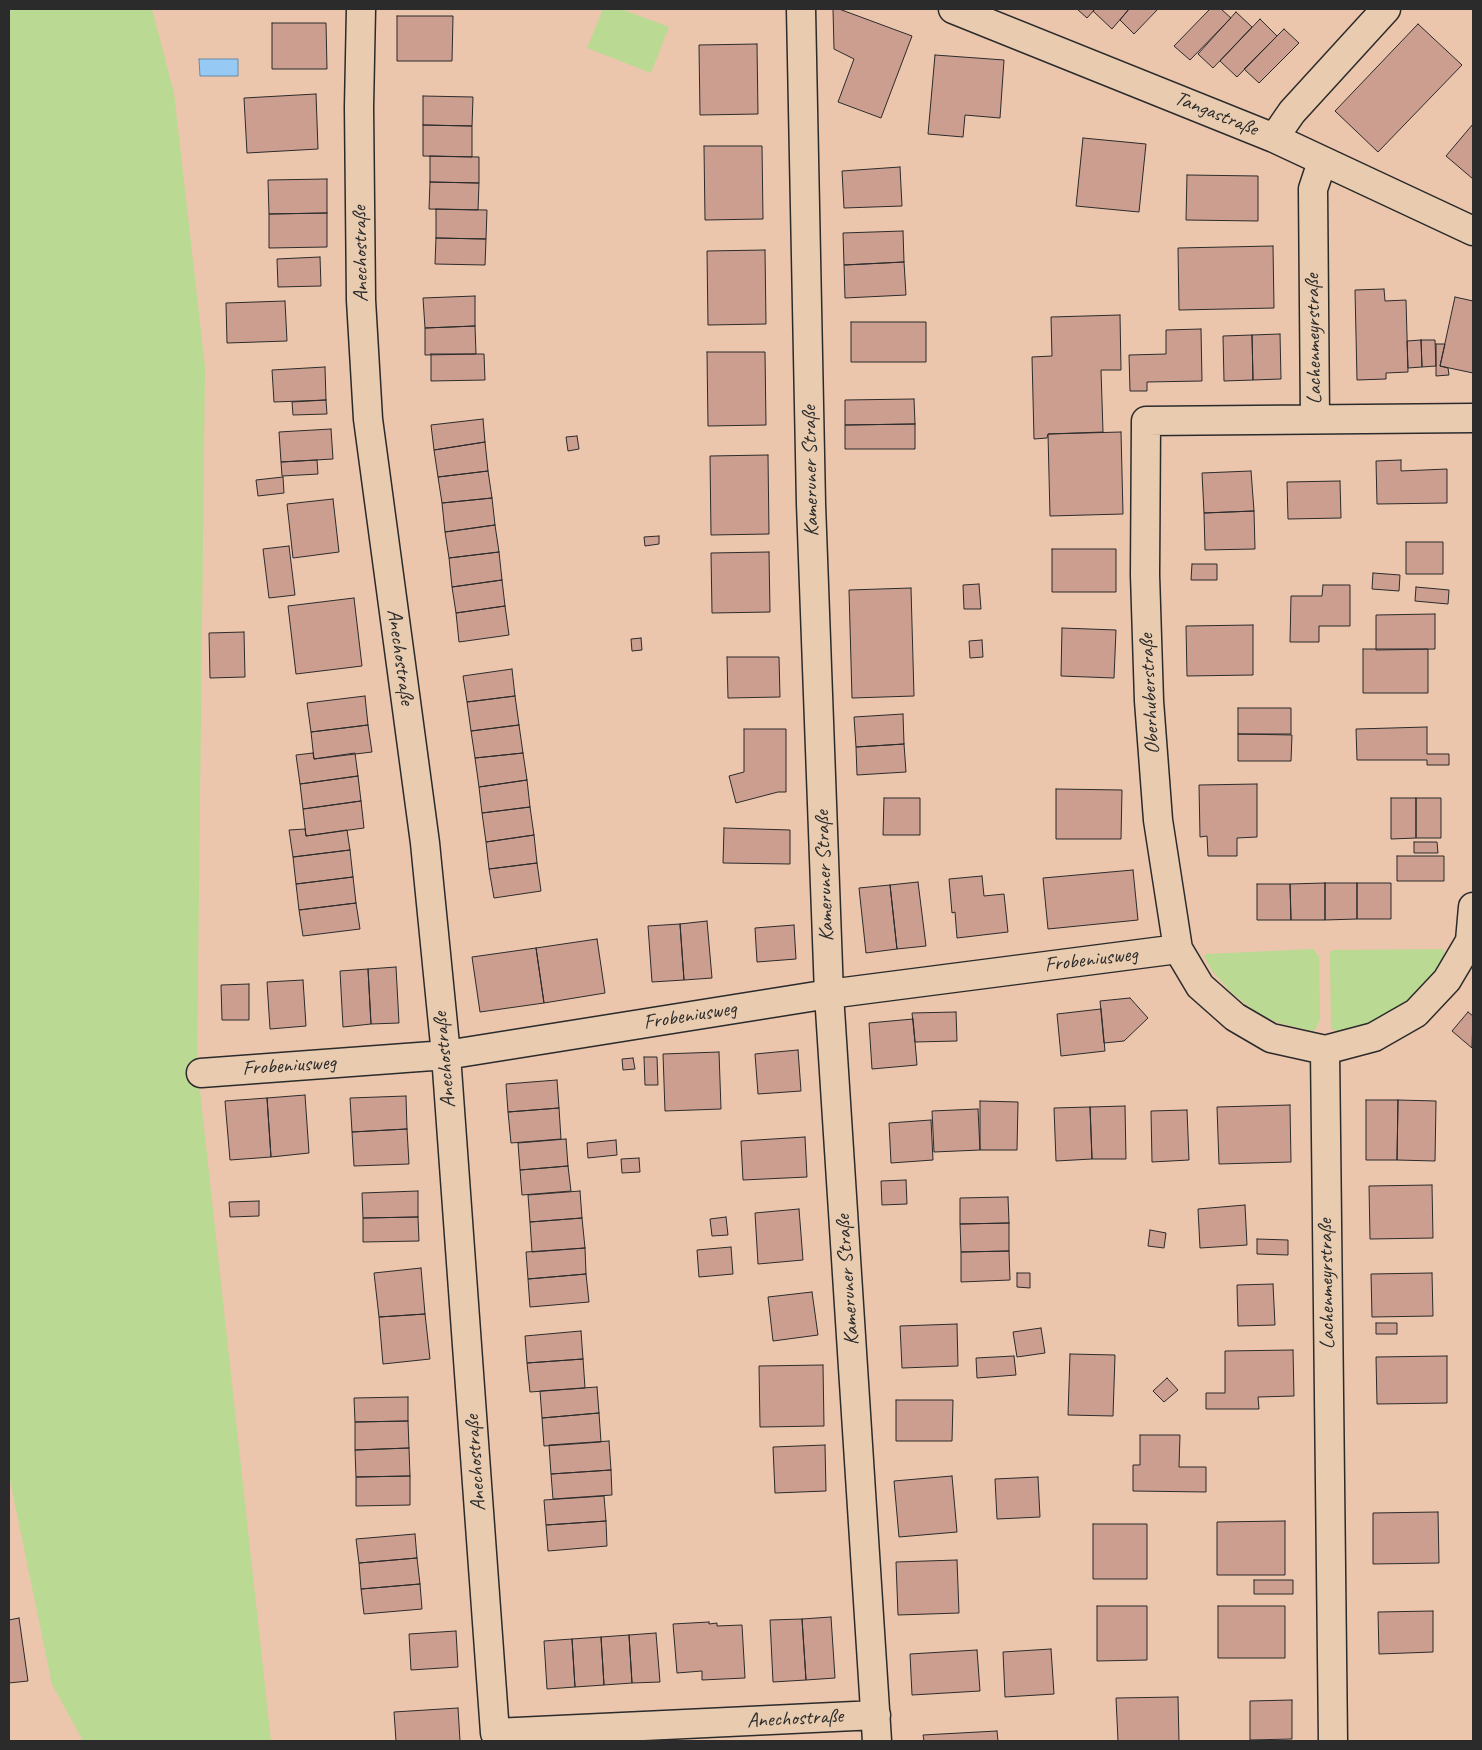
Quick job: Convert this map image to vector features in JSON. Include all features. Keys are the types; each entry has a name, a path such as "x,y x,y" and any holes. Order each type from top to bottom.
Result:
{"street":[{"name":"Anechostraße","path":"362,9 359,107 361,300 368,419 425,843 446,1055 495,1733 876,1728"},
{"name":"Kameruner Straße","path":"801,9 811,504 829,994 876,1728"},
{"name":"Tangastraße","path":"953,9 1274,138 1473,231"},
{"path":"1274,138 1292,112 1386,9"},
{"name":"Lachenmeyrstraße","path":"1322,162 1313,189 1315,419 1473,418"},
{"name":"Oberhuberstraße","path":"1315,419 1146,421 1145,575 1149,701 1158,820 1178,949 1200,986 1235,1017 1271,1038 1324,1050"},
{"path":"1324,1050 1374,1037 1416,1013 1447,980 1472,941 1473,907"},
{"name":"Frobeniusweg","path":"202,1073 446,1055 829,994 1178,949"},
{"name":"Lachenmeyrstraße","path":"1324,1050 1333,1741"}],"green space":[{"path":"9,9 152,9 174,93 205,367 197,1063 271,1741 83,1741 52,1684 9,1476"},
{"path":"603,9 621,9 669,27 651,73 587,48"},
{"path":"1313,949 1319,956 1320,1020 1315,1030 1312,1031 1279,1023 1257,1013 1232,993 1212,971 1204,956 1206,954"},
{"path":"1443,949 1445,954 1436,971 1416,995 1377,1022 1352,1029 1335,1031 1331,1028 1330,953 1332,950"}],"water":[{"path":"199,59 238,59 238,76 200,76"}],"building":[{"path":"833,9 839,9 912,36 881,118 838,102 854,59 834,49"},
{"path":"1077,9 1095,9 1087,18"},
{"path":"1095,9 1129,9 1112,29 1093,11"},
{"path":"1129,9 1158,9 1134,34 1120,20"},
{"path":"1210,9 1221,9 1231,18 1190,60 1174,46"},
{"path":"1236,12 1252,27 1213,68 1198,54"},
{"path":"397,16 453,16 452,61 397,61"},
{"path":"1260,19 1277,36 1237,77 1220,61"},
{"path":"272,23 326,23 327,69 272,69"},
{"path":"1418,24 1462,65 1378,152 1335,111"},
{"path":"1284,29 1299,43 1259,83 1244,69"},
{"path":"757,44 758,114 700,115 699,45"},
{"path":"935,55 1004,60 1000,118 965,115 963,137 928,134"},
{"path":"316,94 318,149 247,153 244,98"},
{"path":"423,96 473,97 472,126 423,125"},
{"path":"1473,124 1473,179 1446,156"},
{"path":"423,125 472,126 472,157 423,156"},
{"path":"1083,138 1146,144 1139,212 1076,206"},
{"path":"704,146 762,146 763,219 705,220"},
{"path":"430,156 479,157 479,183 430,182"},
{"path":"900,167 902,206 844,208 842,171"},
{"path":"1187,175 1258,176 1258,221 1186,220"},
{"path":"327,179 327,213 269,214 268,180"},
{"path":"430,182 479,183 478,210 429,209"},
{"path":"436,209 487,210 486,239 436,238"},
{"path":"327,213 327,247 269,248 269,214"},
{"path":"903,231 904,262 844,265 843,233"},
{"path":"436,238 486,239 485,265 435,264"},
{"path":"1273,246 1274,308 1179,310 1178,248"},
{"path":"765,250 766,324 708,325 707,251"},
{"path":"320,257 321,286 278,287 277,259"},
{"path":"904,262 906,295 845,298 844,265"},
{"path":"1384,289 1385,301 1406,300 1408,372 1386,373 1386,379 1357,380 1355,290"},
{"path":"475,296 475,326 425,328 423,298"},
{"path":"1455,297 1473,301 1473,373 1440,366"},
{"path":"285,301 287,341 227,343 226,303"},
{"path":"1120,315 1121,370 1101,370 1103,432 1048,434 1047,438 1034,439 1032,357 1052,356 1051,317"},
{"path":"851,322 926,322 926,362 851,362"},
{"path":"475,326 476,354 425,355 425,328"},
{"path":"1201,329 1202,381 1147,382 1147,391 1130,391 1129,355 1166,354 1166,330"},
{"path":"1280,334 1281,379 1253,380 1252,335"},
{"path":"1252,335 1253,380 1224,381 1223,336"},
{"path":"1421,340 1435,340 1436,366 1422,367"},
{"path":"1421,340 1422,367 1408,368 1407,341"},
{"path":"1436,344 1445,344 1440,366 1448,368 1449,375 1436,376"},
{"path":"707,352 765,352 766,425 708,426"},
{"path":"431,354 484,354 485,380 431,381"},
{"path":"325,367 326,400 274,402 272,370"},
{"path":"914,399 915,424 845,425 845,400"},
{"path":"326,400 327,414 293,415 292,402"},
{"path":"483,419 485,442 434,450 431,425"},
{"path":"915,424 915,449 845,449 845,425"},
{"path":"331,429 333,459 281,462 279,432"},
{"path":"1121,432 1123,514 1050,516 1048,434"},
{"path":"577,436 579,449 568,451 566,437"},
{"path":"485,442 488,471 438,477 434,450"},
{"path":"768,455 769,534 711,535 710,456"},
{"path":"317,460 318,474 282,476 281,462"},
{"path":"1401,460 1401,471 1447,469 1447,503 1377,504 1376,461"},
{"path":"488,471 492,498 442,503 438,477"},
{"path":"1251,471 1254,511 1204,513 1202,473"},
{"path":"283,477 284,493 258,496 256,480"},
{"path":"1340,481 1341,518 1288,519 1287,482"},
{"path":"492,498 495,525 445,532 442,503"},
{"path":"333,499 339,552 293,558 287,504"},
{"path":"1254,511 1255,549 1205,550 1204,513"},
{"path":"495,525 499,552 449,558 445,532"},
{"path":"659,536 659,544 645,546 644,537"},
{"path":"1406,542 1443,542 1443,574 1406,574"},
{"path":"289,546 295,595 269,598 263,549"},
{"path":"1052,549 1116,549 1116,592 1052,592"},
{"path":"499,552 502,580 452,587 449,558"},
{"path":"769,552 770,612 712,613 711,553"},
{"path":"1192,564 1217,564 1217,580 1191,580"},
{"path":"1373,573 1400,575 1399,591 1372,589"},
{"path":"502,580 505,606 456,613 452,587"},
{"path":"979,584 981,609 964,609 963,585"},
{"path":"1323,585 1350,585 1350,626 1319,626 1319,642 1290,642 1291,596 1322,596"},
{"path":"1416,587 1449,590 1448,604 1415,601"},
{"path":"911,588 914,696 852,698 849,590"},
{"path":"354,598 362,666 296,674 288,606"},
{"path":"505,606 509,635 459,642 456,613"},
{"path":"1435,614 1435,649 1376,650 1376,615"},
{"path":"1253,625 1253,675 1187,676 1186,626"},
{"path":"1062,628 1116,630 1114,678 1061,676"},
{"path":"244,632 245,677 210,678 209,633"},
{"path":"641,638 642,650 632,651 631,639"},
{"path":"982,640 983,657 970,658 969,641"},
{"path":"1363,649 1428,649 1428,693 1363,693"},
{"path":"727,657 779,657 780,697 728,698"},
{"path":"512,669 515,696 467,702 463,676"},
{"path":"365,696 368,725 311,732 307,703"},
{"path":"515,696 519,725 471,731 467,702"},
{"path":"1238,708 1291,708 1291,734 1238,734"},
{"path":"903,714 904,744 856,747 854,717"},
{"path":"368,725 372,752 314,759 311,732"},
{"path":"519,725 523,753 475,758 471,731"},
{"path":"1427,727 1427,754 1449,754 1449,765 1427,765 1427,760 1357,760 1356,729"},
{"path":"744,729 786,729 786,792 778,792 736,803 729,776 744,772"},
{"path":"1238,734 1292,735 1291,761 1238,761"},
{"path":"904,744 906,772 857,775 856,747"},
{"path":"313,753 314,759 355,753 358,776 300,784 296,755"},
{"path":"523,753 527,780 479,787 475,758"},
{"path":"358,776 361,801 303,809 300,784"},
{"path":"527,780 530,807 482,813 479,787"},
{"path":"1257,784 1257,837 1237,838 1237,856 1208,856 1207,836 1200,837 1199,785"},
{"path":"1056,789 1122,790 1121,839 1056,839"},
{"path":"884,798 920,798 920,835 883,835"},
{"path":"1391,798 1416,798 1416,838 1391,839"},
{"path":"1416,798 1441,798 1441,838 1416,838"},
{"path":"361,801 364,828 306,836 303,809"},
{"path":"530,807 534,835 486,842 482,813"},
{"path":"724,828 790,830 790,864 723,863"},
{"path":"305,829 306,836 347,830 350,850 293,857 289,830"},
{"path":"534,835 537,863 489,869 486,842"},
{"path":"1414,842 1437,842 1438,853 1414,853"},
{"path":"350,850 353,877 296,884 293,857"},
{"path":"1397,856 1444,856 1444,881 1397,881"},
{"path":"537,863 541,891 494,898 489,869"},
{"path":"1133,870 1138,920 1048,929 1043,878"},
{"path":"982,876 984,896 1004,894 1008,932 957,938 955,912 952,913 949,879"},
{"path":"353,877 356,903 299,910 296,884"},
{"path":"918,882 926,946 897,949 890,885"},
{"path":"1325,883 1357,883 1357,919 1325,920"},
{"path":"1325,883 1325,920 1291,920 1290,884"},
{"path":"1357,883 1391,883 1391,919 1357,919"},
{"path":"1257,884 1290,884 1291,920 1257,920"},
{"path":"890,885 897,949 866,953 859,888"},
{"path":"356,903 360,929 303,936 299,910"},
{"path":"707,921 712,978 684,980 680,924"},
{"path":"680,924 684,980 652,982 648,926"},
{"path":"794,925 796,959 757,962 755,928"},
{"path":"597,939 605,993 544,1003 536,948"},
{"path":"536,948 544,1003 480,1012 472,957"},
{"path":"396,967 399,1023 371,1024 368,969"},
{"path":"368,969 371,1024 343,1027 340,971"},
{"path":"303,980 306,1026 270,1029 267,982"},
{"path":"249,984 249,1020 222,1020 221,985"},
{"path":"1130,998 1148,1018 1124,1041 1104,1043 1100,1001"},
{"path":"1101,1009 1105,1051 1061,1056 1057,1014"},
{"path":"956,1012 957,1041 915,1042 912,1013"},
{"path":"1468,1012 1473,1016 1472,1048 1452,1031"},
{"path":"913,1019 917,1065 872,1069 869,1023"},
{"path":"798,1050 801,1091 758,1094 755,1054"},
{"path":"719,1052 721,1109 665,1111 663,1054"},
{"path":"644,1057 657,1057 658,1085 645,1085"},
{"path":"633,1058 635,1069 623,1070 622,1059"},
{"path":"557,1080 559,1108 508,1112 506,1084"},
{"path":"305,1095 309,1153 271,1157 267,1098"},
{"path":"406,1096 407,1129 352,1132 350,1098"},
{"path":"267,1098 271,1157 230,1160 225,1101"},
{"path":"1366,1100 1398,1100 1397,1160 1366,1160"},
{"path":"1398,1100 1436,1101 1435,1161 1397,1160"},
{"path":"980,1101 1018,1102 1017,1150 980,1150"},
{"path":"1290,1105 1291,1162 1219,1164 1217,1107"},
{"path":"1125,1106 1126,1159 1092,1159 1090,1107"},
{"path":"1090,1107 1092,1159 1056,1161 1054,1108"},
{"path":"559,1108 561,1139 511,1143 508,1112"},
{"path":"978,1109 980,1150 934,1152 932,1111"},
{"path":"1187,1110 1189,1160 1152,1162 1151,1111"},
{"path":"931,1120 933,1160 891,1163 889,1123"},
{"path":"407,1129 409,1164 354,1166 352,1132"},
{"path":"805,1137 807,1177 743,1180 741,1141"},
{"path":"566,1139 568,1166 520,1170 518,1143"},
{"path":"616,1140 617,1155 588,1158 587,1143"},
{"path":"639,1158 640,1172 622,1173 621,1159"},
{"path":"568,1166 571,1191 522,1195 520,1170"},
{"path":"906,1180 907,1204 882,1205 881,1181"},
{"path":"1432,1185 1433,1238 1370,1239 1369,1186"},
{"path":"418,1191 418,1217 363,1218 362,1193"},
{"path":"580,1191 582,1218 530,1222 528,1195"},
{"path":"1008,1197 1009,1223 960,1224 960,1198"},
{"path":"259,1201 259,1216 230,1217 229,1202"},
{"path":"1245,1205 1247,1245 1200,1248 1198,1209"},
{"path":"799,1209 803,1260 758,1264 755,1213"},
{"path":"418,1217 419,1241 363,1242 363,1218"},
{"path":"726,1217 728,1235 712,1236 710,1219"},
{"path":"582,1218 585,1248 532,1252 530,1222"},
{"path":"1009,1223 1009,1251 961,1252 960,1224"},
{"path":"1150,1230 1166,1233 1164,1248 1148,1246"},
{"path":"1257,1239 1288,1240 1288,1255 1257,1254"},
{"path":"731,1247 733,1274 699,1277 697,1250"},
{"path":"585,1248 586,1274 528,1279 526,1252"},
{"path":"1009,1251 1010,1280 961,1282 961,1252"},
{"path":"421,1268 425,1314 379,1317 374,1273"},
{"path":"1017,1273 1030,1273 1030,1288 1017,1287"},
{"path":"1432,1273 1433,1316 1372,1317 1371,1274"},
{"path":"586,1274 589,1302 530,1307 528,1279"},
{"path":"1273,1284 1275,1325 1238,1326 1237,1285"},
{"path":"812,1292 818,1335 773,1341 768,1297"},
{"path":"425,1314 430,1359 383,1364 379,1317"},
{"path":"1376,1323 1397,1323 1397,1334 1376,1334"},
{"path":"957,1324 958,1366 902,1368 900,1326"},
{"path":"1041,1328 1045,1353 1017,1357 1013,1332"},
{"path":"581,1331 583,1359 527,1363 525,1336"},
{"path":"1293,1350 1294,1396 1258,1397 1259,1409 1206,1409 1206,1393 1225,1393 1225,1351"},
{"path":"1070,1354 1115,1355 1113,1416 1068,1415"},
{"path":"1014,1356 1016,1375 977,1378 976,1358"},
{"path":"1447,1356 1447,1403 1377,1404 1376,1357"},
{"path":"583,1359 585,1388 530,1392 527,1363"},
{"path":"823,1365 824,1426 760,1427 759,1366"},
{"path":"1167,1378 1178,1390 1164,1402 1153,1391"},
{"path":"597,1387 599,1413 542,1418 540,1391"},
{"path":"408,1397 408,1421 355,1422 354,1398"},
{"path":"896,1400 953,1400 952,1441 896,1441"},
{"path":"599,1413 601,1442 544,1446 542,1418"},
{"path":"408,1421 409,1448 355,1450 355,1422"},
{"path":"1140,1435 1180,1435 1179,1467 1206,1467 1206,1492 1133,1491 1133,1465 1140,1465"},
{"path":"609,1441 611,1470 551,1474 549,1445"},
{"path":"825,1445 826,1491 775,1493 773,1447"},
{"path":"409,1448 410,1476 356,1477 355,1450"},
{"path":"611,1470 612,1495 553,1499 551,1474"},
{"path":"410,1476 410,1505 356,1506 356,1477"},
{"path":"952,1476 957,1532 899,1537 894,1481"},
{"path":"1038,1477 1040,1517 997,1519 995,1479"},
{"path":"604,1496 606,1521 546,1525 544,1500"},
{"path":"1438,1512 1439,1563 1373,1564 1373,1513"},
{"path":"606,1521 607,1546 548,1551 546,1525"},
{"path":"1285,1521 1285,1575 1217,1575 1217,1522"},
{"path":"1093,1524 1147,1524 1147,1579 1093,1579"},
{"path":"415,1534 417,1558 359,1563 356,1539"},
{"path":"417,1558 420,1584 361,1589 359,1563"},
{"path":"957,1560 959,1613 898,1615 896,1562"},
{"path":"1254,1580 1293,1580 1293,1594 1254,1594"},
{"path":"420,1584 422,1609 364,1614 361,1589"},
{"path":"1097,1606 1147,1606 1147,1660 1097,1661"},
{"path":"1218,1606 1285,1606 1285,1658 1218,1658"},
{"path":"1433,1611 1433,1652 1379,1654 1378,1612"},
{"path":"831,1617 835,1678 806,1680 802,1619"},
{"path":"19,1618 28,1681 9,1683 9,1620"},
{"path":"802,1619 806,1680 773,1682 770,1620"},
{"path":"709,1622 709,1624 717,1623 717,1626 742,1625 745,1678 702,1680 702,1671 677,1673 673,1624"},
{"path":"456,1631 458,1667 411,1670 409,1634"},
{"path":"656,1633 660,1682 632,1683 629,1635"},
{"path":"629,1635 632,1683 604,1685 601,1637"},
{"path":"601,1637 604,1685 575,1687 572,1639"},
{"path":"572,1639 575,1687 547,1689 544,1641"},
{"path":"1051,1649 1054,1694 1005,1697 1003,1652"},
{"path":"977,1650 980,1691 912,1695 910,1654"},
{"path":"1178,1697 1179,1741 1118,1741 1116,1698"},
{"path":"1292,1700 1292,1739 1250,1740 1250,1701"},
{"path":"458,1708 460,1741 396,1741 394,1712"},
{"path":"997,1731 998,1741 924,1741 923,1735"}]}
